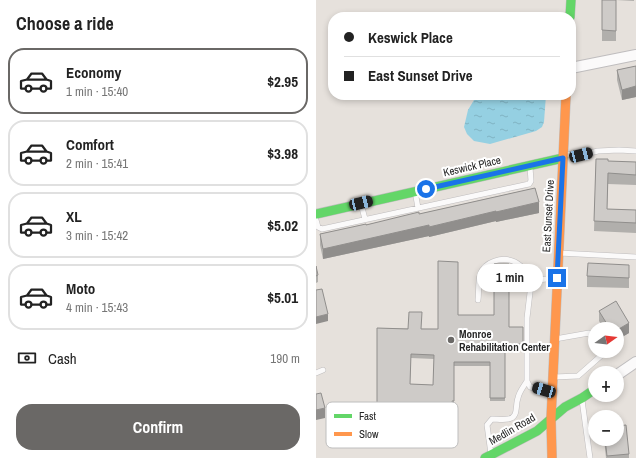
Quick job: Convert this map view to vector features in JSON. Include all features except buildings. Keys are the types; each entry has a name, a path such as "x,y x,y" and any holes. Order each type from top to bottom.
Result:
{"street":[{"path":"570,12 571,0"},
{"path":"576,67 636,55"},
{"name":"East Sunset Drive","path":"552,458 552,377 566,100"},
{"name":"Keswick Place","path":"316,214 530,166 563,156"},
{"path":"624,370 636,362"},
{"name":"Medlin Road","path":"488,456 537,431 565,407 588,394"}],"lane":[{"path":"563,156 581,155 598,151 636,151"},
{"path":"316,220 317,227 322,229 529,184 531,181 530,166"},
{"path":"414,191 418,208"},
{"path":"361,203 365,220"},
{"path":"558,253 636,257"},
{"path":"478,300 480,274 489,263 498,260 514,262 537,280"},
{"path":"552,392 530,387 527,381 527,318 531,284 537,280 557,278"},
{"path":"554,339 588,333"},
{"path":"552,377 578,376 598,358"},
{"path":"316,373 323,370"},
{"path":"488,456 487,425 492,419 508,420 513,418 516,412 518,398 527,381"},
{"path":"582,398 590,458"}],"water":[{"path":"474,100 546,100 544,122 542,127 536,131 490,144 474,141 467,134 464,127 468,110"}],"traffic: fast":[{"path":"570,12 571,0"},
{"path":"316,214 563,158"},
{"path":"485,458 537,431 565,407 588,394"}],"traffic: slow":[{"path":"552,458 551,419 566,100"}],"place":[{"name":"Monroe Rehabilitation Center","path":"451,340"}],"route":[{"path":"426,189 563,158 557,278"}]}
